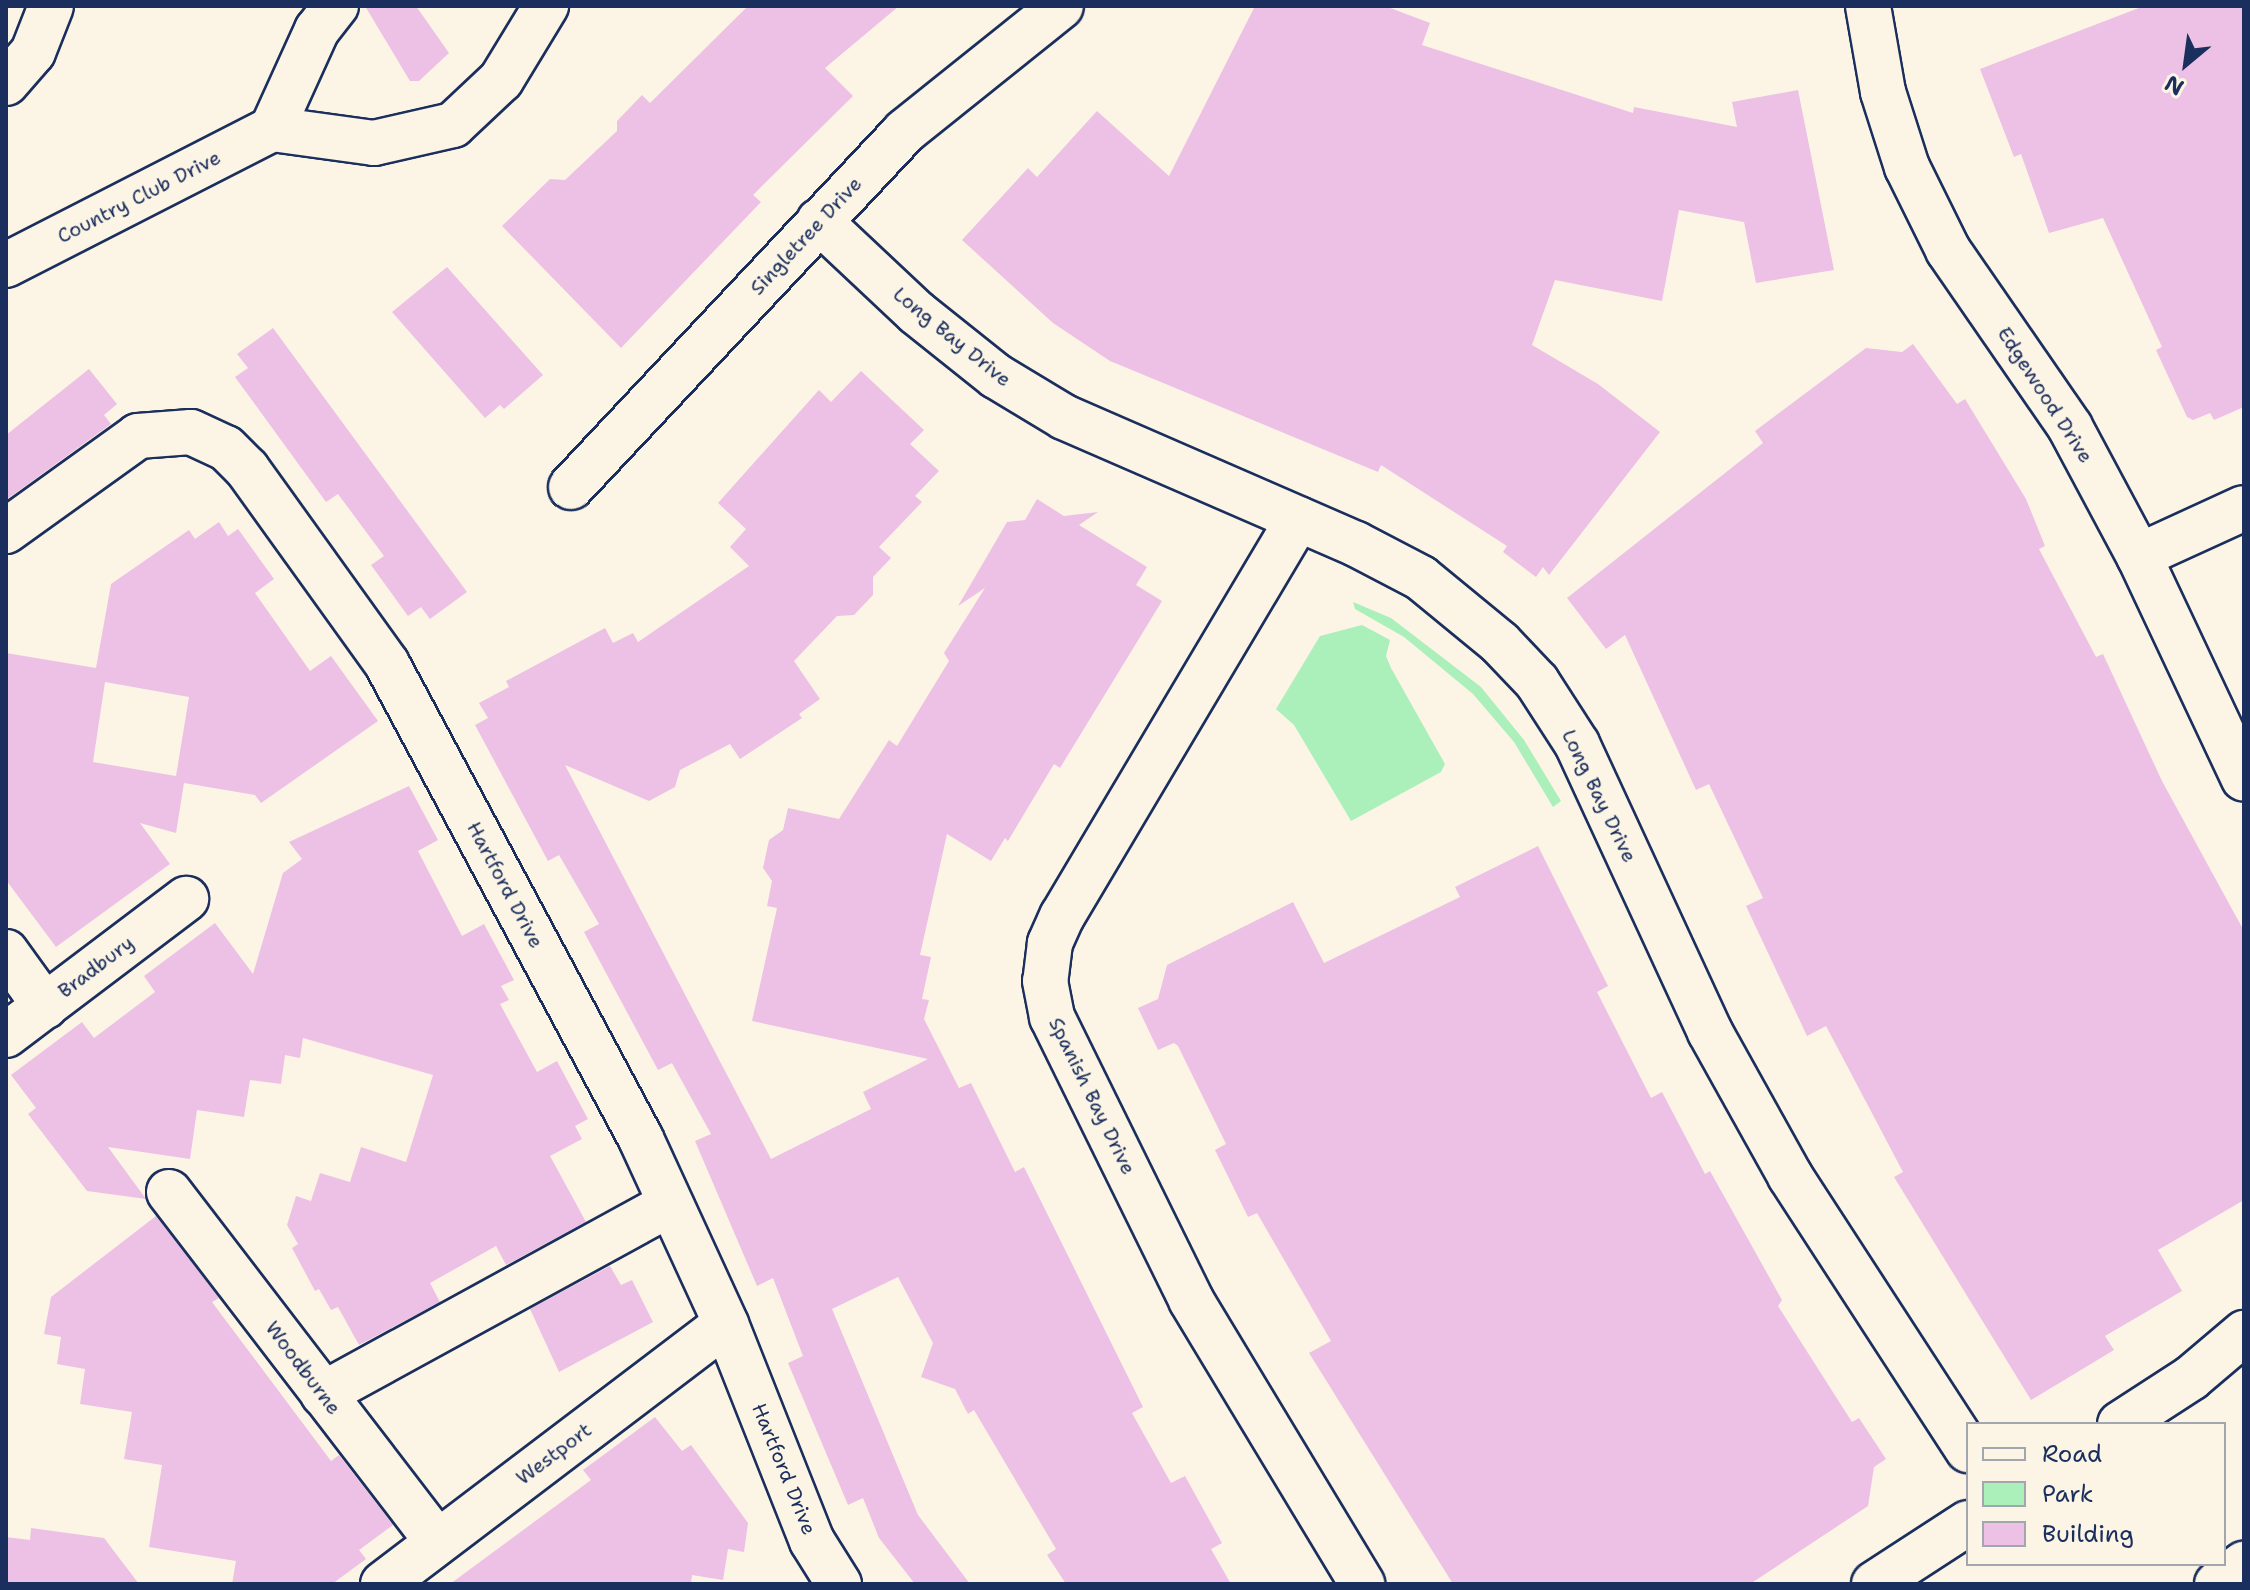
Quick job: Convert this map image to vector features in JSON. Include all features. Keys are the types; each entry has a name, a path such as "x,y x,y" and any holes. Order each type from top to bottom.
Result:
{"street":[{"path":"6,83 33,52 51,6"},
{"path":"336,6 317,30 272,129 374,143 453,125 501,80 537,10"},
{"name":"Singletree Drive","path":"571,487 904,132 1061,6"},
{"name":"Edgewood Drive","path":"1868,6 1883,92 1907,167 1934,222 2070,427 2139,556 2244,779"},
{"name":"Country Club Drive","path":"6,265 272,129"},
{"name":"Long Bay Drive","path":"819,221 917,313 996,376 1064,417 1298,519 1421,578 1480,622 1537,682 1577,744 1710,1032 1783,1163 1966,1447"},
{"name":"Hartford Drive","path":"6,531 138,436 191,432 226,448 247,469 387,664 641,1139 726,1324 812,1541 839,1584"},
{"path":"2139,556 2244,508"},
{"name":"Spanish Bay Drive","path":"1298,519 1062,916 1050,943 1045,981 1052,1017 1191,1300 1362,1584"},
{"name":"Bradbury","path":"6,1035 186,899"},
{"path":"6,952 45,1006"},
{"name":"Woodburne","path":"169,1192 438,1542"},
{"path":"323,1394 670,1204"},
{"name":"Westport","path":"383,1584 726,1324"},
{"path":"2123,1422 2191,1378 2244,1333"},
{"path":"1874,1584 1966,1524"},
{"path":"2217,1584 2244,1564"}],"green space":[{"path":"1353,602 1391,618 1481,687 1524,740 1561,801 1553,807 1514,742 1473,694 1404,637 1355,609"},
{"path":"1362,625 1390,640 1386,656 1391,668 1445,764 1441,772 1351,821 1294,725 1276,709 1320,636"}],"building":[{"path":"365,6 416,6 449,53 419,81 410,81"},
{"path":"748,6 899,6 825,68 853,96 753,195 761,202 621,348 502,226 550,179 565,180 617,131 617,121 642,95 650,103"},
{"path":"1255,6 1385,6 1430,23 1422,45 1633,113 1634,107 1737,127 1732,102 1798,90 1834,270 1756,283 1744,222 1679,210 1662,301 1555,280 1532,345 1598,384 1660,432 1549,575 1543,567 1536,577 1503,552 1507,546 1381,465 1378,472 1110,361 1053,323 962,240 1028,168 1037,177 1097,111 1169,176"},
{"path":"2144,6 2244,6 2244,407 2214,420 2210,413 2193,420 2187,417 2156,350 2162,347 2103,218 2049,233 2021,154 2014,157 1980,69"},
{"path":"447,267 543,375 504,409 500,405 485,418 392,312"},
{"path":"273,328 467,592 430,619 421,607 408,616 371,565 384,556 338,494 326,502 235,377 248,368 237,354"},
{"path":"1913,344 1957,404 1965,399 2026,499 2045,546 2039,549 2096,657 2103,654 2162,781 2244,931 2244,1200 2158,1250 2182,1291 2105,1336 2114,1350 2031,1400 1894,1177 1903,1172 1826,1026 1807,1036 1746,906 1763,898 1709,784 1696,790 1625,635 1606,649 1567,598 1763,443 1755,431 1866,348 1902,352"},
{"path":"89,369 117,404 104,415 111,424 6,500 6,435"},
{"path":"861,371 924,430 910,444 939,471 915,496 922,502 879,547 891,558 873,577 873,595 854,615 837,616 794,661 820,699 799,714 802,718 740,759 730,744 680,770 675,787 649,801 565,765 771,1159 871,1109 863,1092 928,1059 752,1021 777,908 767,906 772,881 763,868 769,840 783,830 788,808 839,819 889,740 897,746 949,661 944,653 985,588 958,606 1007,522 1025,520 1037,499 1064,516 1098,512 1079,525 1147,567 1136,585 1162,601 1060,768 1054,764 1008,841 1005,838 991,861 947,834 920,955 931,957 922,999 929,1000 924,1019 959,1088 971,1083 1015,1172 1024,1167 1143,1407 1132,1413 1171,1483 1185,1476 1222,1543 1211,1549 1231,1584 1066,1584 1047,1555 1056,1549 974,1410 968,1414 955,1389 921,1377 933,1343 898,1277 832,1309 918,1515 970,1584 915,1584 879,1538 863,1498 848,1505 788,1363 803,1356 773,1278 757,1286 695,1141 711,1134 672,1063 658,1070 584,932 599,924 559,855 548,861 475,725 488,718 479,703 509,687 506,681 605,628 613,643 633,633 638,642 749,566 730,547 746,529 718,503 819,390 831,402"},
{"path":"219,522 228,536 238,529 274,579 255,593 310,671 331,656 378,721 261,803 255,795 184,783 176,833 140,823 170,864 56,947 6,880 6,653 96,668 111,584 189,530 195,539","holes":["105,682 189,697 176,776 93,762"]},
{"path":"409,786 438,840 418,851 462,936 484,924 514,980 501,986 509,1000 500,1004 537,1072 557,1061 588,1119 575,1126 582,1139 550,1156 586,1222 506,1265 496,1246 430,1283 440,1302 359,1345 338,1307 331,1310 319,1289 315,1291 292,1248 298,1244 287,1225 296,1196 311,1201 320,1173 350,1182 361,1147 406,1162 433,1075 303,1038 300,1058 285,1055 281,1084 250,1080 244,1117 197,1110 190,1159 108,1147 146,1199 87,1191 28,1114 36,1108 11,1075 82,1022 94,1038 155,992 144,976 215,923 253,974 283,873 302,859 289,842"},
{"path":"1538,846 1608,986 1597,992 1651,1098 1662,1092 1705,1174 1710,1171 1782,1300 1778,1306 1852,1422 1859,1418 1886,1459 1874,1467 1868,1506 1750,1584 1453,1584 1309,1353 1331,1341 1257,1213 1248,1217 1215,1150 1226,1144 1178,1046 1174,1043 1158,1050 1138,1008 1158,999 1167,965 1293,902 1324,963 1460,897 1455,887"},
{"path":"156,1216 219,1298 212,1302 331,1461 339,1455 393,1525 359,1550 366,1559 332,1584 232,1584 236,1561 149,1547 162,1465 124,1459 132,1412 80,1404 85,1369 57,1364 61,1337 44,1334 51,1297"},
{"path":"610,1266 621,1285 632,1280 653,1322 559,1372 530,1309"},
{"path":"655,1417 682,1451 691,1445 748,1523 744,1552 728,1549 723,1580 692,1575 691,1584 450,1584 591,1480 583,1470"},
{"path":"31,1528 104,1538 139,1584 6,1584 6,1537 30,1540"}]}
